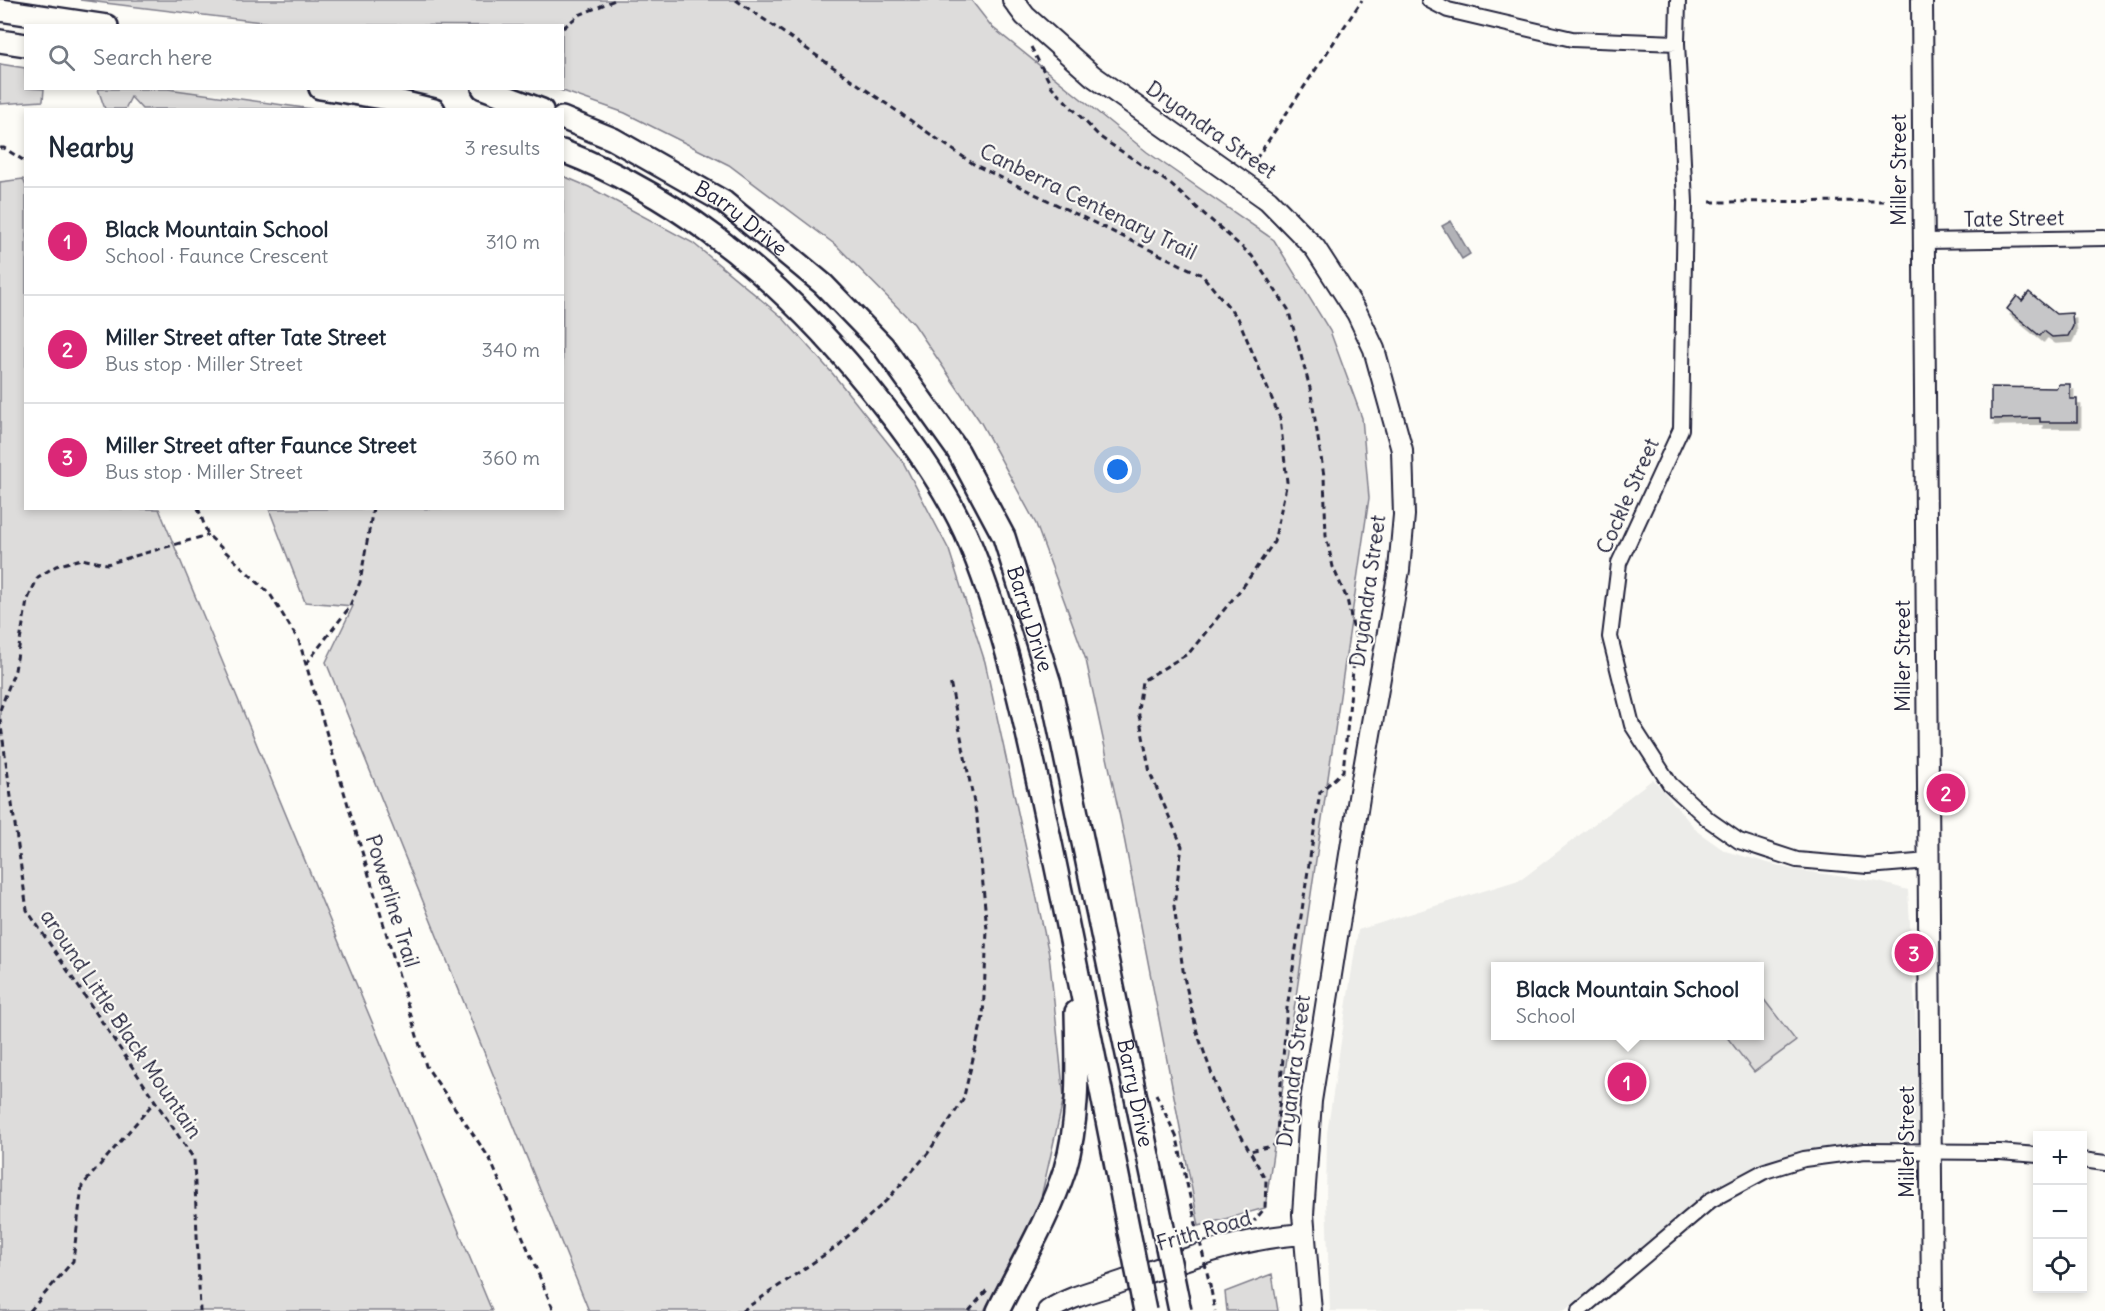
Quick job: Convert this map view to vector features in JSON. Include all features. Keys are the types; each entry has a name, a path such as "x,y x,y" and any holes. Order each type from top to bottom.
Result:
{"main road":[{"path":"0,10 93,24"},
{"path":"0,42 24,45"},
{"path":"333,90 389,99 426,108"},
{"path":"491,90 537,108"},
{"name":"Barry Drive","path":"564,119 613,139 724,202 823,284 883,346 958,451 1004,537 1050,684 1180,1311"},
{"name":"Barry Drive","path":"564,152 595,163 704,226 792,300 848,360 920,452 970,544 1019,693 1075,956 1145,1311"},
{"path":"998,1311 1047,1212 1067,1157 1077,1085 1075,956"}],"street":[{"name":"Dryandra Street","path":"1013,0 1025,16 1093,76 1268,200 1315,248 1352,304 1374,349 1402,450 1404,515 1399,570 1361,786 1311,1101 1304,1192 1304,1234 1311,1311"},
{"path":"1429,0 1448,10 1572,39 1677,43"},
{"name":"Cockle Street","path":"1678,0 1677,43 1685,202 1681,429 1619,563 1610,637 1632,725 1670,784 1709,820 1739,841 1797,860 1868,866 1929,861"},
{"name":"Miller Street","path":"1922,0 1932,1311"},
{"name":"Tate Street","path":"1924,241 2105,238"},
{"path":"1579,1311 1711,1200 1765,1171 1804,1159 1865,1151 2000,1152 2033,1155"},
{"path":"2087,1161 2105,1163"},
{"name":"Frith Road","path":"1048,1311 1070,1299 1227,1245 1251,1239 1304,1234"},
{"name":"Frith Road","path":"1075,1311 1119,1283"}],"path":[{"path":"564,27 579,15 615,0"},
{"name":"Canberra Centenary Trail","path":"736,0 975,165 1202,275 1238,318 1280,418 1287,482 1274,542 1245,584 1189,653 1142,681 1138,710 1150,773 1182,846 1174,906 1184,977 1197,1032 1221,1100 1266,1180 1265,1209 1251,1225"},
{"path":"1249,169 1362,0"},
{"path":"1025,16 1030,46 1052,87 1100,137 1168,183 1252,256 1288,309 1310,388 1324,476 1326,536 1333,567 1347,598 1356,640 1343,771 1320,792 1287,1008 1276,1145 1250,1151"},
{"path":"0,148 4,147 24,161"},
{"path":"1710,202 1887,201"},
{"name":"Powerline Trail","path":"199,510 208,534 270,594 299,641 426,1066 490,1159 554,1311"},
{"path":"306,664 349,608 360,582 373,510"},
{"path":"0,710 15,670 27,601 38,577 56,567 81,559 107,564 208,534"},
{"path":"742,1311 836,1247 888,1199 928,1153 963,1100 983,1017 987,930 977,818 950,681"},
{"name":"around Little Black Mountain","path":"0,719 27,910 194,1159 200,1311"},
{"path":"1153,1088 1177,1138 1215,1311"},
{"path":"30,1311 73,1261 82,1186 155,1101"},
{"path":"1195,1241 1205,1237"}],"shaded area":[{"path":"80,0 971,0 992,27 1147,152 1274,240 1330,331 1362,418 1369,498 1265,1208 1199,1226 1121,822 1086,660 1036,524 981,423 914,324 837,246 729,165 625,113 560,90 564,90 564,24 279,24"},
{"path":"0,64 24,68 24,90 44,90 43,101 0,104"},
{"path":"98,90 175,90 305,108 141,108 131,97 126,108 105,108"},
{"path":"564,176 589,187 693,243 782,317 833,374 903,462 949,550 985,662 1049,954 1064,1097 1040,1202 984,1311 589,1311 326,662 353,606 305,602 269,510 564,510"},
{"path":"23,179 24,181 24,510 159,510 492,1311 0,1311 0,182"},
{"path":"1451,221 1470,254 1462,259 1442,226"},
{"path":"1653,779 1698,832 1725,851 1790,869 1879,882 1908,890 1923,1145 1763,1166 1708,1193 1564,1311 1330,1311 1326,1200 1327,1133 1358,930 1522,879"},
{"path":"1764,999 1796,1041 1754,1072 1729,1040 1764,1040"},
{"path":"1272,1274 1278,1311 1227,1311 1225,1292"}],"building":[{"path":"2029,292 2056,314 2072,313 2073,326 2068,336 2052,337 2044,331 2040,336 2007,309 2017,296 2022,301"},
{"path":"2059,384 2070,384 2070,399 2077,399 2077,422 2040,422 2040,418 1991,419 1991,387 2056,388"}],"place":[{"name":"Miller Street after Tate Street","path":"1946,793"},
{"name":"Miller Street after Faunce Street","path":"1914,953"},
{"name":"Black Mountain School","path":"1627,1082"}]}
